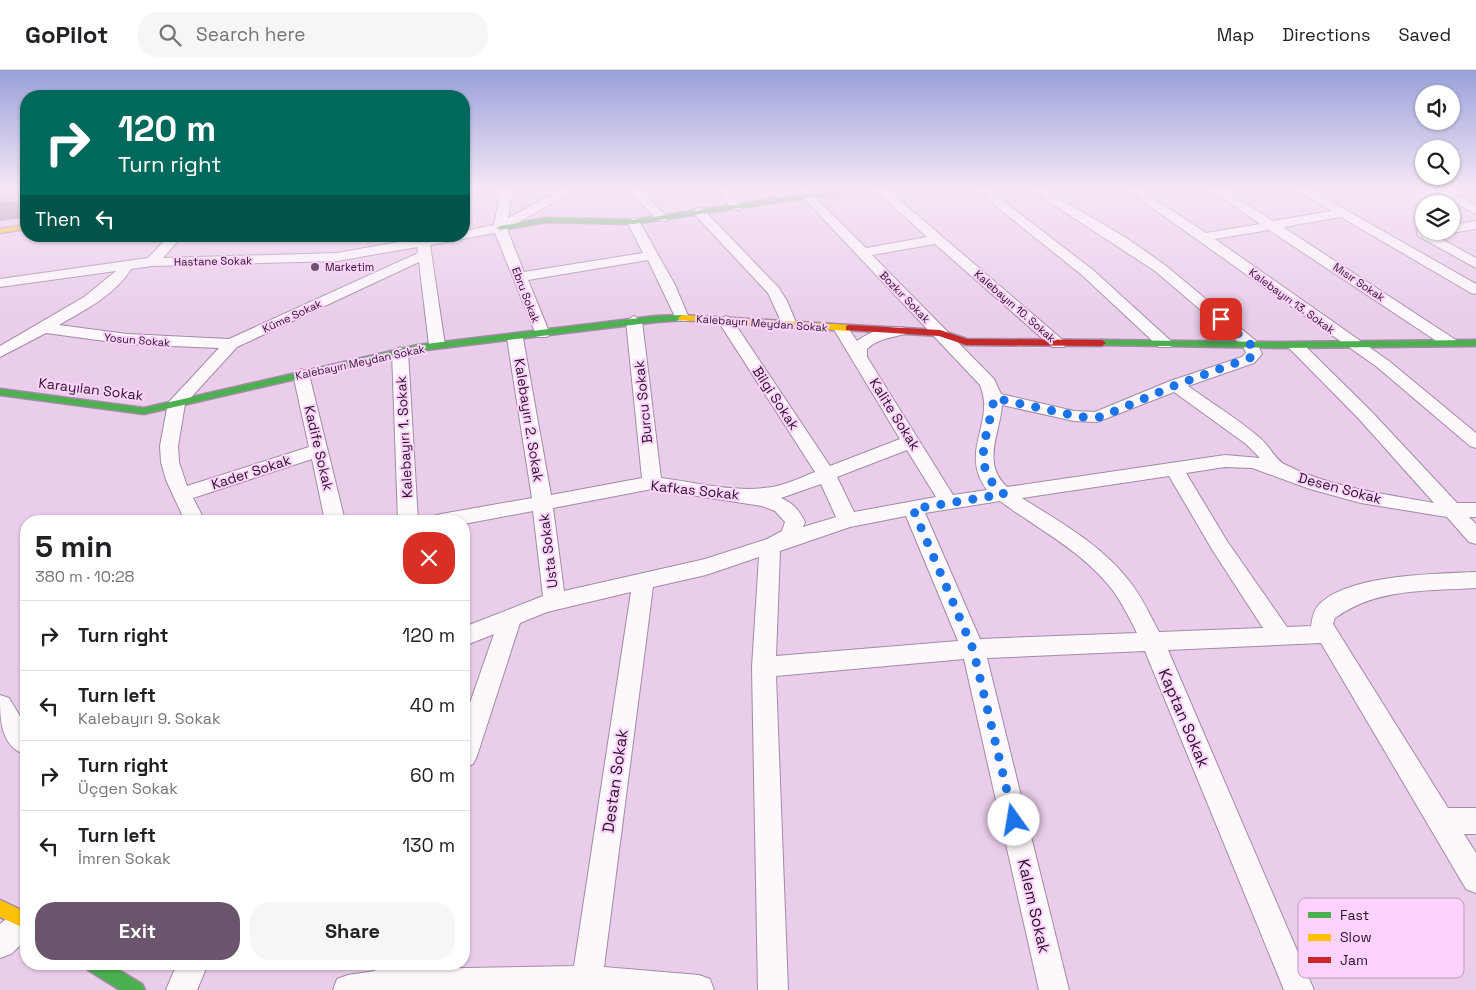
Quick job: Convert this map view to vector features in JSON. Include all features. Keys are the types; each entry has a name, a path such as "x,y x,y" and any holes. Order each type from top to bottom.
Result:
{"street":[{"name":"Ebru Sokak","path":"502,233 542,334"},
{"path":"638,233 650,256 668,284 682,318"},
{"path":"719,233 774,291 789,325"},
{"name":"Bozkır Sokak","path":"843,233 988,383 994,398"},
{"name":"Kalebayırı 10. Sokak","path":"932,233 1058,344"},
{"path":"1037,233 1088,273 1165,344"},
{"path":"994,398 1074,416 1097,418 1176,385 1248,360 1254,354 1250,344 1147,257 1107,233"},
{"name":"Kalebayırı 13. Sokak","path":"1199,233 1352,344 1383,364 1476,442"},
{"path":"1204,236 1225,233"},
{"name":"Mısır Sokak","path":"1284,233 1450,343"},
{"path":"1379,233 1476,290"},
{"path":"1390,239 1415,235"},
{"path":"862,253 939,239"},
{"path":"1441,240 1476,264"},
{"path":"152,262 170,242"},
{"name":"Hastane Sokak","path":"0,282 152,262 311,259 424,248 440,242"},
{"path":"424,248 437,345"},
{"name":"Küme Sokak","path":"177,403 231,344 424,248"},
{"path":"519,277 650,256"},
{"path":"0,352 44,328 110,286 122,274 126,266"},
{"name":"Kalebayırı Meydan Sokak","path":"177,403 437,345 515,338 634,321 682,318 940,333 966,342 1294,345 1476,343"},
{"name":"Burcu Sokak","path":"634,321 652,483"},
{"name":"Bilgi Sokak","path":"726,321 826,474 848,520"},
{"name":"Yosun Sokak","path":"44,328 127,339 231,344"},
{"name":"Kalite Sokak","path":"841,328 948,502"},
{"path":"858,356 859,348 867,341 879,335 900,331"},
{"name":"Kalebayırı 2. Sokak","path":"515,338 542,501"},
{"path":"1294,345 1373,421 1476,537"},
{"name":"Kalebayırı 1. Sokak","path":"400,352 408,515"},
{"name":"Kadife Sokak","path":"301,374 334,515"},
{"path":"1176,385 1252,440 1264,451 1277,469"},
{"name":"Karayılan Sokak","path":"0,392 144,411 177,403"},
{"name":"Kaptan Sokak","path":"994,398 982,458 989,480 1004,494 1078,545 1112,576 1130,600 1152,640 1299,990"},
{"path":"177,403 169,446 170,462 193,515"},
{"name":"Kafkas Sokak","path":"470,515 652,483 748,496 776,493 912,441"},
{"name":"Kader Sokak","path":"183,494 320,450"},
{"name":"Desen Sokak","path":"470,634 511,616 554,601 706,567 770,548 800,523 848,520 948,502 1235,461 1252,462 1317,484 1361,496 1419,507 1476,510"},
{"path":"1174,469 1220,546 1281,636"},
{"path":"800,523 789,504 794,491 826,474"},
{"path":"748,496 779,504 800,523"},
{"name":"Usta Sokak","path":"542,501 554,601"},
{"name":"Kalem Sokak","path":"913,509 973,649 1054,990"},
{"path":"770,548 764,667 773,990"},
{"path":"1476,580 1386,587 1356,593 1325,613 1322,625 1476,880"},
{"name":"Destan Sokak","path":"587,981 643,582"},
{"path":"470,738 511,616"},
{"path":"764,667 973,649 1326,634"},
{"path":"0,705 20,737"},
{"path":"1442,821 1476,821"},
{"path":"0,908 20,918"},
{"path":"0,943 20,926"},
{"path":"104,970 136,990"},
{"path":"181,990 190,970"},
{"path":"348,990 390,975 587,981 631,987 699,990"}],"traffic: fast":[{"path":"0,392 144,411 418,348 656,319 682,318"},
{"path":"1102,343 1281,345 1476,343"},
{"path":"104,970 136,990"}],"traffic: slow":[{"path":"682,318 849,328"},
{"path":"0,908 20,918"}],"traffic: jam":[{"path":"849,328 940,333 966,342 1102,343"}],"place":[{"name":"Marketim","path":"315,267"}],"route":[{"path":"1014,820 973,649 913,509 1004,494 989,480 982,458 994,398 1081,417 1101,417 1176,385 1252,357 1254,350 1250,344 1221,319"}]}
